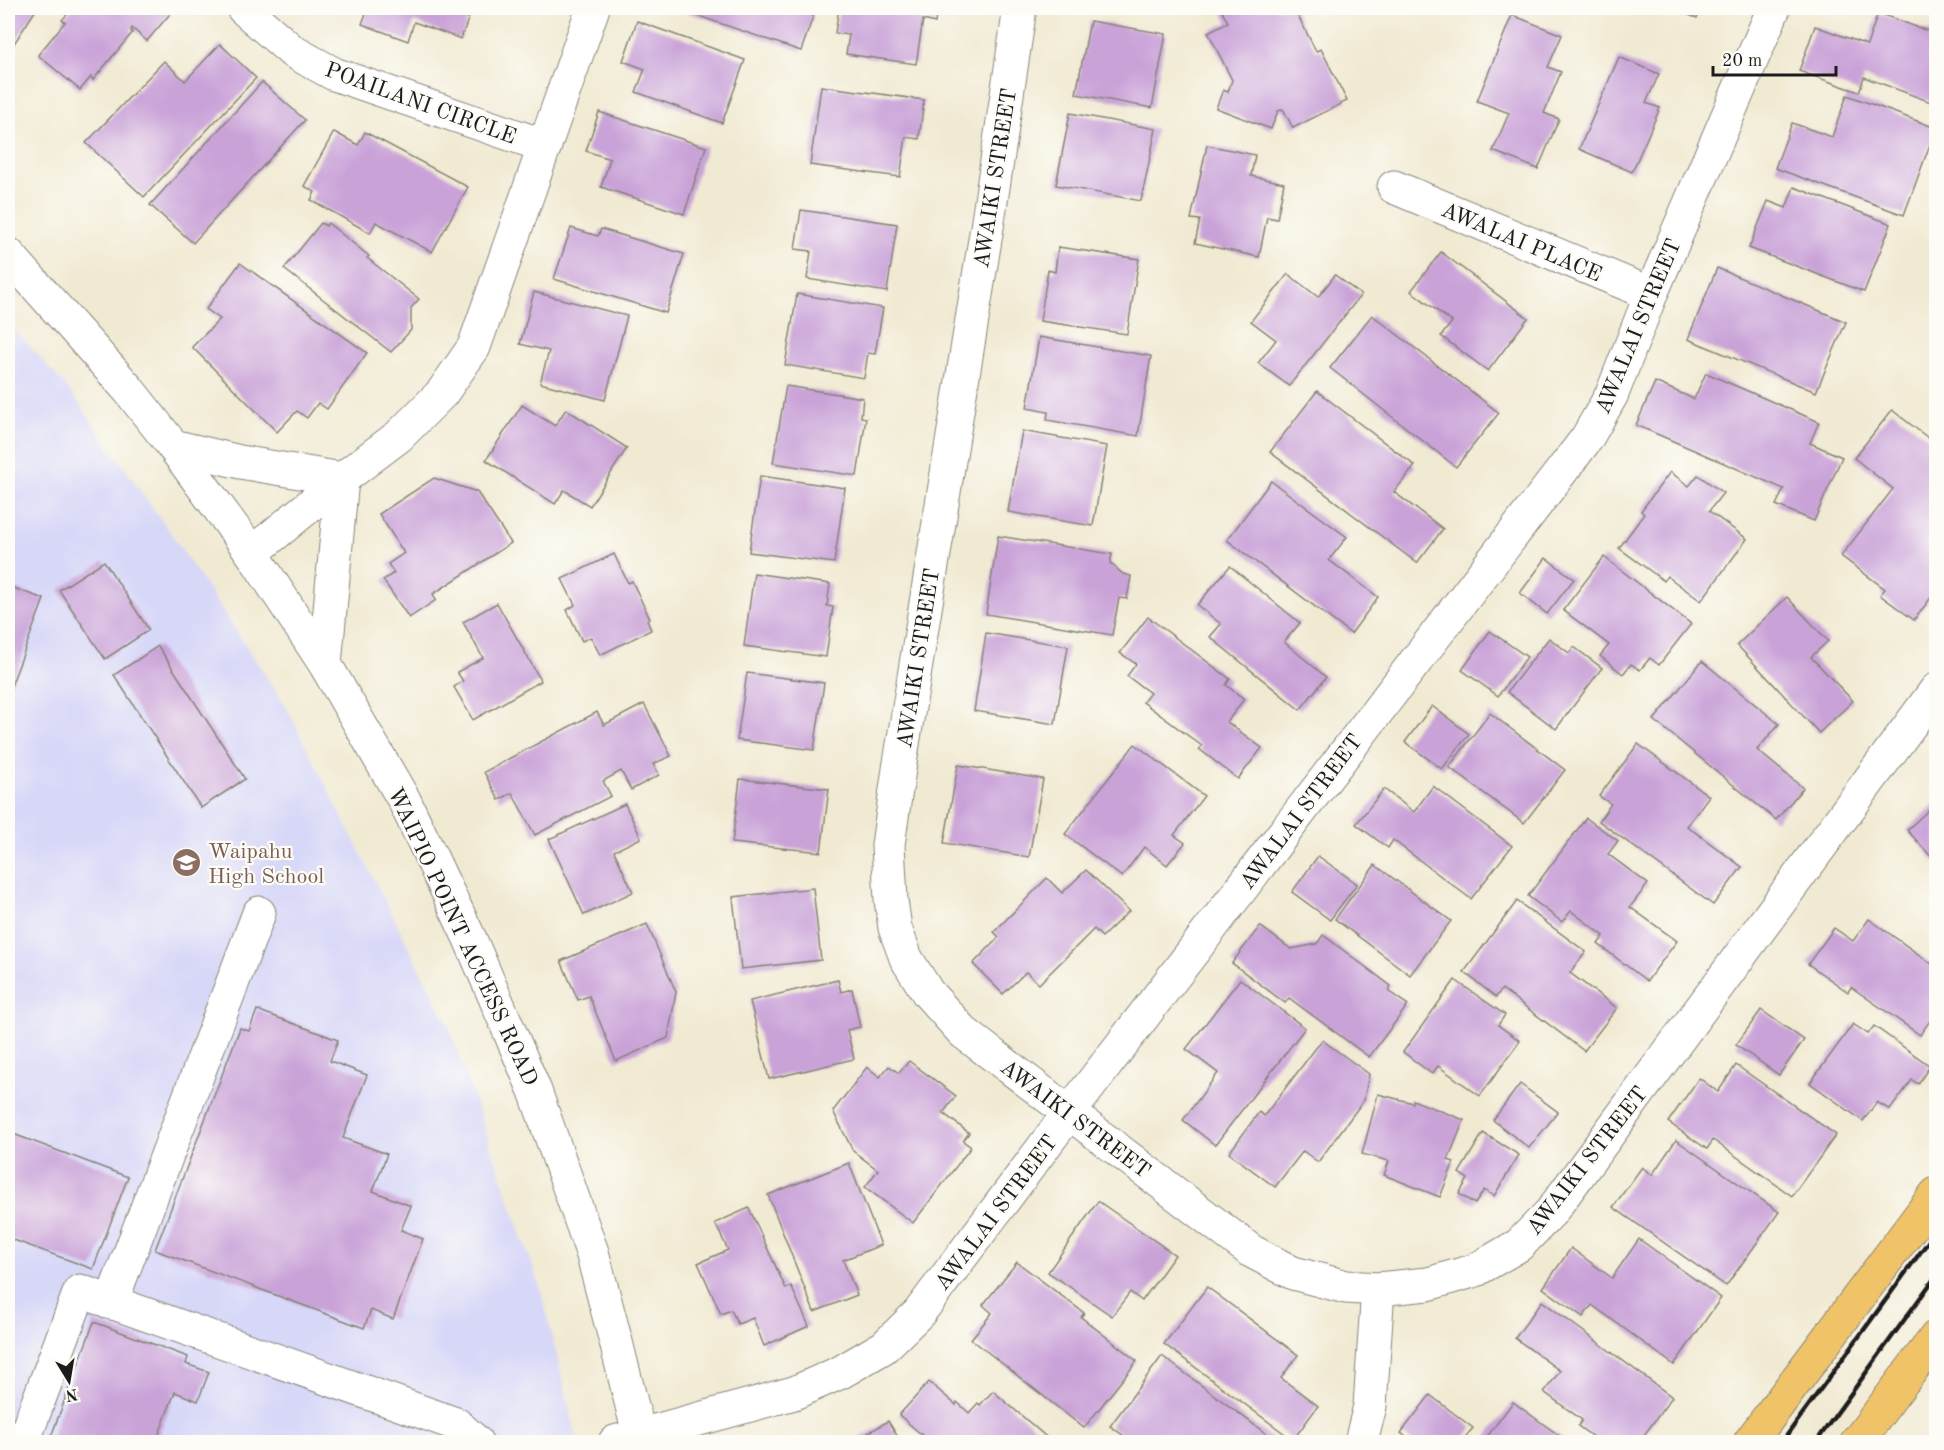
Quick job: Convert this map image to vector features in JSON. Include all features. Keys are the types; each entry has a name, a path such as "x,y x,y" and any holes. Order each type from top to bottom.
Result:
{"main road":[{"path":"1750,1443 1936,1194"},
{"path":"1857,1443 1936,1337"}],"street":[{"name":"POAILANI CIRCLE","path":"243,8 292,51 334,74 545,146"},
{"name":"POAILANI CIRCLE","path":"252,552 406,429 442,393 474,347 593,8"},
{"name":"AWAIKI STREET","path":"1020,8 888,845 895,928 906,958 928,993 963,1032 1251,1251 1293,1273 1346,1287 1378,1289 1428,1284 1476,1270 1519,1245 1551,1212 1936,690"},
{"name":"AWALAI STREET","path":"632,1440 795,1393 841,1372 884,1347 919,1313 1587,438 1612,394 1651,294 1774,8"},
{"name":"AWALAI PLACE","path":"1394,187 1651,294"},
{"name":"WAIPIO POINT ACCESS ROAD","path":"8,254 128,389 252,552 325,664 404,800 470,939 535,1091 592,1252 632,1440"},
{"path":"173,446 240,462 342,479 325,664"},
{"path":"111,1303 259,913"},
{"path":"1361,1443 1370,1406 1378,1289"},
{"path":"23,1443 80,1291 456,1424 476,1443"}],"shaded area":[{"name":"Waipahu High School","path":"8,322 69,390 172,535 284,703 448,1024 540,1287 578,1442 8,1442"}],"building":[{"path":"8,8 37,8 8,53"},
{"path":"73,8 175,8 147,41 132,28 133,32 93,80 91,77 80,90 38,55 65,22 62,20"},
{"path":"368,8 472,8 461,39 414,22 408,41 362,24"},
{"path":"682,8 816,8 801,51 681,10"},
{"path":"839,8 937,8 935,23 923,20 916,64 846,54 849,35 835,33"},
{"path":"1220,8 1294,8 1316,51 1321,49 1347,101 1293,128 1283,109 1278,111 1271,129 1216,108 1223,90 1228,92 1232,80 1208,32 1228,22"},
{"path":"1669,8 1700,8 1697,18"},
{"path":"1878,13 1936,34 1936,104 1864,77 1859,92 1799,71 1815,26 1867,45"},
{"path":"1512,15 1562,35 1548,67 1561,72 1544,113 1559,119 1538,169 1493,151 1509,113 1477,101"},
{"path":"637,21 745,60 722,123 636,92 645,69 623,61"},
{"path":"1090,21 1166,34 1152,108 1076,94"},
{"path":"220,44 256,78 144,197 86,143 164,61 185,81"},
{"path":"1619,57 1659,74 1646,103 1660,108 1632,172 1579,149"},
{"path":"262,82 305,120 193,243 150,205"},
{"path":"821,86 924,100 919,139 906,137 900,177 810,165"},
{"path":"1847,95 1936,128 1904,215 1775,168 1792,123 1832,137"},
{"path":"599,112 706,147 684,214 601,187 610,159 586,151"},
{"path":"1070,113 1156,129 1141,201 1056,185"},
{"path":"334,132 358,145 365,132 468,187 432,252 376,222 370,233 311,200 315,192 304,186"},
{"path":"1207,145 1255,155 1251,176 1284,183 1277,219 1267,217 1259,257 1195,243 1200,220 1191,219"},
{"path":"1794,187 1891,224 1864,292 1749,248 1768,201 1786,208"},
{"path":"801,210 897,224 887,292 807,279 811,251 795,249"},
{"path":"321,223 326,226 328,223 369,256 367,258 419,299 411,308 411,330 391,352 284,269"},
{"path":"571,228 598,236 601,229 684,254 666,313 554,279"},
{"path":"1058,247 1139,259 1127,334 1040,321 1048,270 1055,272"},
{"path":"1441,252 1528,318 1488,371 1441,336 1452,322 1411,291"},
{"path":"240,263 367,353 327,409 318,403 307,418 297,411 277,432 192,347 220,319 206,309"},
{"path":"1717,268 1846,322 1816,392 1688,339"},
{"path":"1288,274 1318,297 1335,275 1361,295 1289,386 1258,363 1276,340 1251,321"},
{"path":"534,292 627,316 605,400 540,383 549,351 520,344"},
{"path":"797,294 883,308 875,354 868,353 864,378 785,365"},
{"path":"1372,315 1499,413 1456,467 1330,368"},
{"path":"1039,337 1151,356 1138,436 1047,420 1048,412 1027,408"},
{"path":"1706,373 1819,422 1810,443 1842,457 1814,521 1776,505 1784,489 1636,425 1655,382 1694,399"},
{"path":"786,386 863,398 861,417 866,418 857,476 773,463"},
{"path":"1317,391 1415,466 1394,492 1443,529 1417,563 1270,452"},
{"path":"522,405 555,426 566,409 627,448 590,506 564,490 555,504 486,460"},
{"path":"1892,410 1936,444 1936,558 1933,562 1936,565 1936,591 1914,620 1880,595 1885,589 1841,556 1893,489 1854,458"},
{"path":"1022,431 1107,446 1093,526 1008,512"},
{"path":"1670,472 1689,486 1698,475 1723,493 1709,511 1747,539 1701,601 1667,576 1664,581 1619,548 1644,514 1641,511"},
{"path":"760,476 845,488 834,563 749,552"},
{"path":"434,478 477,492 511,543 433,594 436,600 409,618 383,580 394,573 388,564 404,553 379,514"},
{"path":"1271,481 1347,537 1329,560 1378,597 1351,634 1227,540"},
{"path":"998,536 1112,554 1110,563 1123,574 1131,576 1127,599 1119,598 1112,635 986,614"},
{"path":"614,554 628,583 632,581 650,619 647,620 651,630 600,655 591,637 582,641 567,610 575,605 562,579"},
{"path":"1604,557 1691,624 1659,665 1650,658 1640,670 1631,664 1623,674 1600,656 1609,645 1563,610"},
{"path":"1546,558 1574,579 1547,614 1520,593"},
{"path":"104,561 149,630 105,659 59,590"},
{"path":"1230,566 1300,623 1284,642 1326,677 1300,710 1210,637 1221,624 1197,605"},
{"path":"754,573 830,584 827,606 833,607 826,657 744,646"},
{"path":"8,586 44,599 8,694"},
{"path":"1787,597 1828,641 1811,657 1853,701 1819,733 1737,645"},
{"path":"497,603 541,681 473,720 454,687 463,681 457,672 483,658 463,622"},
{"path":"1148,617 1230,679 1226,685 1244,699 1227,722 1262,748 1238,779 1199,749 1202,746 1143,702 1150,693 1127,676 1136,664 1120,653"},
{"path":"1490,631 1527,657 1498,696 1462,670"},
{"path":"986,633 1068,646 1055,724 974,711"},
{"path":"1549,638 1569,653 1574,647 1602,668 1556,729 1507,692"},
{"path":"158,646 245,779 201,808 114,675"},
{"path":"1702,661 1779,724 1757,750 1803,788 1776,820 1654,720"},
{"path":"747,673 824,683 814,750 737,740"},
{"path":"644,704 671,756 653,764 659,775 631,790 621,771 603,781 611,796 535,835 512,793 499,800 484,772 597,712 604,725"},
{"path":"1432,706 1469,734 1442,769 1405,742"},
{"path":"1490,713 1565,770 1524,823 1449,767"},
{"path":"1135,744 1204,796 1174,835 1185,843 1167,865 1144,847 1122,877 1065,834"},
{"path":"1638,744 1709,796 1687,826 1742,867 1713,905 1599,821 1611,804 1599,796"},
{"path":"958,765 1043,779 1029,857 944,843"},
{"path":"740,779 829,789 821,852 732,843"},
{"path":"1433,786 1512,846 1471,899 1393,840 1388,848 1356,824 1384,789 1414,812"},
{"path":"1936,803 1936,862 1907,830"},
{"path":"625,804 641,838 614,851 633,892 584,915 549,839"},
{"path":"1586,818 1618,841 1608,854 1648,884 1630,907 1677,941 1647,981 1598,944 1604,936 1571,911 1562,922 1528,896"},
{"path":"1318,856 1357,884 1330,920 1292,892"},
{"path":"1375,865 1451,921 1410,975 1335,919"},
{"path":"1086,870 1129,911 1102,937 1094,929 1039,984 1026,972 1003,994 973,964 999,937 994,932 1047,878 1062,893"},
{"path":"813,888 821,960 741,969 733,897"},
{"path":"1517,901 1586,952 1570,973 1617,1008 1584,1051 1502,989 1496,997 1464,972"},
{"path":"1869,919 1936,967 1936,1012 1920,1035 1851,987 1848,992 1808,964 1834,928 1853,941"},
{"path":"647,924 676,992 668,1038 616,1061 589,996 578,1000 561,961"},
{"path":"1260,926 1291,949 1317,944 1323,935 1391,986 1388,991 1408,1005 1369,1057 1289,998 1285,1003 1232,963"},
{"path":"1240,979 1305,1028 1215,1145 1183,1120 1218,1073 1186,1049"},
{"path":"838,980 841,992 852,989 860,1027 847,1030 854,1059 769,1079 750,1001"},
{"path":"1455,980 1505,1015 1498,1025 1520,1041 1480,1096 1438,1066 1432,1074 1403,1052"},
{"path":"257,1010 338,1040 330,1061 367,1075 343,1138 387,1154 373,1191 411,1206 401,1230 423,1239 393,1319 371,1310 364,1328 155,1250 240,1028 249,1031"},
{"path":"1761,1010 1804,1040 1779,1075 1736,1045"},
{"path":"1853,1024 1868,1034 1874,1026 1930,1066 1918,1084 1912,1080 1890,1110 1877,1102 1863,1121 1810,1083"},
{"path":"1322,1040 1369,1074 1364,1100 1318,1162 1303,1151 1275,1187 1229,1153 1259,1112 1264,1116"},
{"path":"909,1061 956,1096 943,1113 969,1133 963,1141 971,1147 913,1223 865,1187 878,1170 853,1151 833,1111 867,1067 880,1077 889,1066 899,1073"},
{"path":"1736,1065 1836,1135 1792,1196 1713,1140 1707,1149 1668,1122 1699,1078 1718,1092"},
{"path":"1520,1084 1558,1112 1529,1148 1493,1120"},
{"path":"1378,1094 1413,1103 1413,1100 1464,1120 1448,1160 1454,1162 1440,1197 1384,1175 1389,1161 1362,1154"},
{"path":"8,1132 128,1177 93,1269 8,1238"},
{"path":"1483,1133 1519,1155 1494,1196 1484,1190 1475,1204 1459,1194 1468,1179 1459,1173"},
{"path":"1676,1140 1779,1212 1726,1286 1613,1207 1642,1167 1652,1175"},
{"path":"849,1163 881,1245 843,1260 857,1295 814,1312 768,1195"},
{"path":"1098,1201 1175,1255 1142,1301 1130,1292 1112,1316 1048,1272"},
{"path":"749,1208 786,1289 791,1286 809,1326 764,1346 753,1318 738,1324 731,1310 721,1314 698,1263 728,1250 715,1223"},
{"path":"1639,1239 1721,1298 1674,1365 1592,1305 1583,1317 1543,1288 1571,1248 1612,1278"},
{"path":"1017,1262 1084,1313 1081,1317 1137,1361 1084,1428 971,1339 992,1313 983,1305"},
{"path":"1207,1287 1298,1355 1281,1378 1318,1406 1293,1440 1164,1344"},
{"path":"1542,1301 1672,1397 1639,1442 1600,1442 1578,1426 1582,1420 1544,1392 1560,1371 1515,1338"},
{"path":"94,1322 188,1357 186,1364 209,1372 198,1401 175,1392 156,1442 49,1442"},
{"path":"1162,1356 1277,1442 1133,1442 1110,1426"},
{"path":"929,1382 969,1413 993,1391 1052,1442 950,1442 944,1438 940,1442 930,1442 899,1415"},
{"path":"1430,1395 1473,1428 1461,1442 1413,1442 1401,1433"},
{"path":"1513,1402 1568,1442 1483,1442"},
{"path":"888,1421 901,1442 853,1442"}],"railway":[{"path":"1782,1442 1936,1231"},
{"path":"1816,1442 1936,1276"}],"place":[{"name":"Waipahu High School","path":"187,863"}]}
